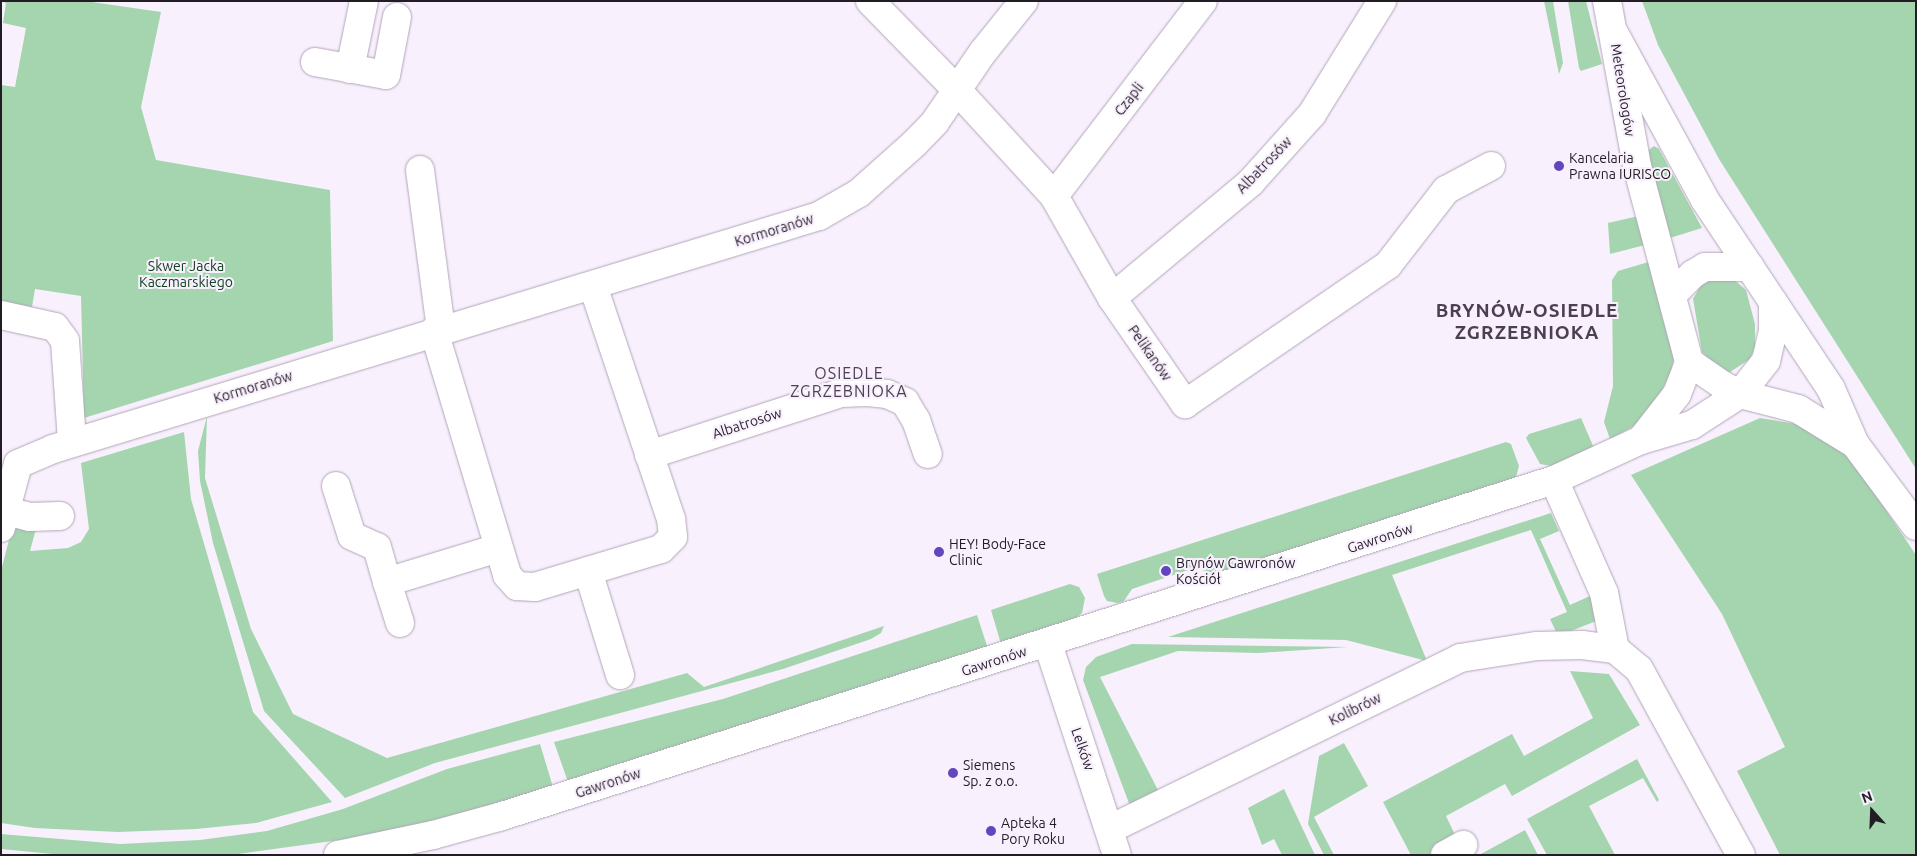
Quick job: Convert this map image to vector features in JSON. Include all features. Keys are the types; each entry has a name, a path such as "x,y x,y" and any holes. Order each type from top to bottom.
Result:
{"street":[{"path":"350,69 364,1"},
{"name":"Pelikanów","path":"870,1 957,90 1054,196 1112,298 1185,404 1388,264 1446,190 1491,166"},
{"name":"Kormoranów","path":"4,519 18,464 72,442 438,330 593,286 819,216 859,193 892,165 934,122 1024,1"},
{"name":"Czapli","path":"1054,196 1203,1"},
{"name":"Albatrosów","path":"1112,298 1257,175 1312,114 1382,1"},
{"name":"Meteorologów","path":"1607,1 1633,148 1672,294"},
{"path":"315,62 386,75 397,17"},
{"path":"1614,33 1684,164 1831,389 1855,444 1916,526"},
{"path":"420,170 438,330 506,575 517,586 535,587 660,549 673,537 671,519 593,286"},
{"path":"1641,440 1677,394 1689,362 1672,294 1693,274 1705,267 1750,267"},
{"path":"1740,394 1766,361 1773,330 1773,302"},
{"path":"1,316 54,327 65,341 72,442"},
{"path":"1689,362 1710,378 1740,394 1798,409 1855,444"},
{"name":"Albatrosów","path":"649,455 841,393 868,392 886,394 905,402 916,420 928,454"},
{"name":"Gawronów","path":"338,855 435,845 1554,480 1641,440 1692,425 1740,394"},
{"path":"1554,480 1604,593 1615,649"},
{"path":"336,486 352,536 377,547 400,623"},
{"path":"4,519 60,516"},
{"path":"388,582 498,548"},
{"path":"588,571 620,675"},
{"name":"Lelków","path":"1048,644 1117,855"},
{"name":"Kolibrów","path":"1110,829 1460,658 1537,646 1582,644 1615,649 1639,668 1741,855"}],"green space":[{"name":"Skwer Jacka Kaczmarskiego","path":"1,1 85,1 161,12 141,107 156,160 330,190 333,341 84,418 81,296 35,289 32,307 1,302 1,85 15,87 26,28 3,23 6,3"},
{"path":"1544,1 1553,1 1563,63 1559,74"},
{"path":"1568,1 1586,1 1602,64 1581,71 1579,68"},
{"path":"1642,1 1916,1 1916,469 1719,159 1658,45"},
{"path":"1654,146 1659,149 1702,228 1670,238 1645,153"},
{"path":"1643,215 1649,244 1610,254 1608,223"},
{"path":"1652,261 1674,355 1672,369 1659,397 1636,425 1610,439 1604,422 1613,386 1612,280 1618,271"},
{"path":"1732,278 1746,290 1755,324 1755,347 1750,359 1730,372 1719,370 1702,352 1693,299 1702,283 1709,279"},
{"path":"207,416 205,478 251,629 293,714 387,758 687,673 704,687 884,626 881,633 871,639 783,669 435,763 345,798 264,711 213,543 200,481 198,451"},
{"path":"1581,418 1594,448 1552,466 1540,464 1526,438 1529,434"},
{"path":"1760,418 1797,424 1847,452 1916,555 1916,855 1780,855 1737,771 1785,747 1722,614 1631,475"},
{"path":"184,432 191,499 253,712 332,802 256,823 196,829 118,832 35,828 1,823 1,571 12,528 37,525 30,551 68,548 81,542 89,529 81,463"},
{"path":"1506,442 1511,444 1519,466 1516,477 1511,481 1219,574 1194,568 1132,589 1124,601 1118,603 1107,601 1104,596 1097,574"},
{"path":"1551,513 1559,531 1540,539 1570,605 1590,596 1599,620 1558,636 1550,619 1567,612 1531,530 1392,575 1427,661 1346,640 1168,637"},
{"path":"1070,584 1079,587 1085,598 1082,613 1076,618 1001,644 991,610"},
{"path":"977,615 988,649 568,782 554,742 723,699"},
{"path":"1132,644 1348,647 1259,653 1178,651 1100,677 1160,794 1130,806 1083,680 1086,667 1096,657"},
{"path":"1570,671 1609,674 1640,725 1512,796 1505,784 1446,816 1459,843 1437,855 1411,855 1383,802 1512,734 1524,756 1593,718"},
{"path":"1344,743 1368,786 1314,817 1334,855 1324,855 1308,824 1319,756"},
{"path":"540,744 553,787 419,826 361,837 231,855 63,855 1,849 1,834 120,844 200,840 267,831 343,809 447,769"},
{"path":"1637,759 1659,800 1657,802 1643,778 1589,806 1615,855 1547,855 1527,819"},
{"path":"1284,789 1315,855 1282,855 1274,839 1262,845 1248,808"},
{"path":"1525,830 1538,855 1479,855"}],"place":[{"name":"Kancelaria Prawna IURISCO","path":"1559,166"},
{"name":"HEY! Body-Face Clinic","path":"939,552"},
{"name":"Brynów Gawronów Kościół","path":"1166,571"},
{"name":"Siemens Sp. z o.o.","path":"953,773"},
{"name":"Apteka 4 Pory Roku","path":"991,831"}],"district":[{"name":"BRYNÓW-OSIEDLE ZGRZEBNIOKA","path":"1527,322"},
{"name":"OSIEDLE ZGRZEBNIOKA","path":"849,382"}]}
